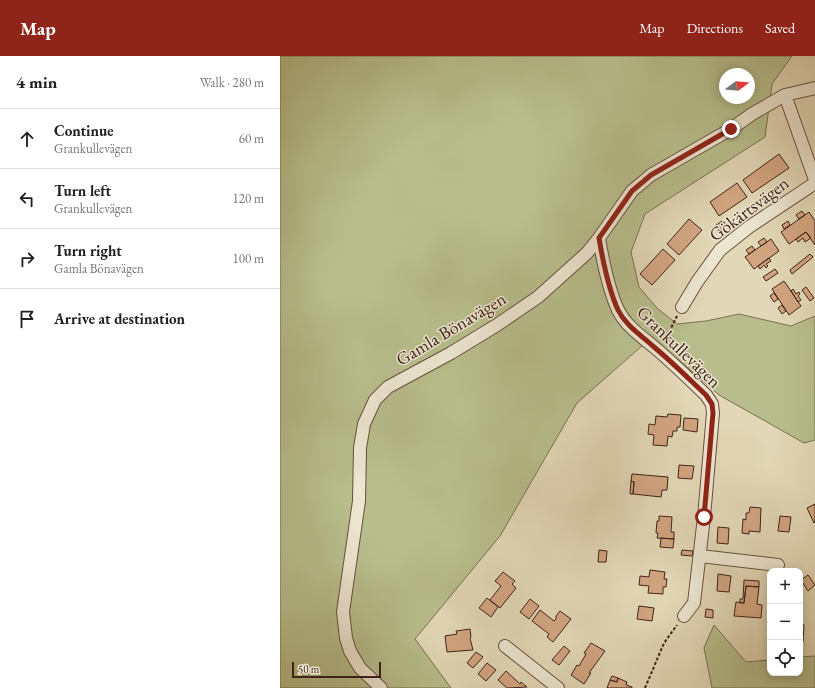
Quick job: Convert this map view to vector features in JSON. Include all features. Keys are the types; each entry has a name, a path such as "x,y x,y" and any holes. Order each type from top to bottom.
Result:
{"street":[{"name":"Gamla Bönavägen","path":"381,688 360,668 350,651 346,638 344,612 359,501 360,448 364,424 375,400 388,387 465,345 538,297 587,253 632,191 651,175 731,129 752,114 781,97 815,88"},
{"path":"781,97 815,180"},
{"name":"Gökärtsvägen","path":"682,307 696,282 720,250 749,228 815,183"},
{"name":"Grankullevägen","path":"599,238 604,266 618,310 629,326 655,347 706,395 712,404 712,428 694,603 684,616"},
{"path":"700,556 778,565"},
{"path":"505,646 558,688"}],"path":[{"path":"655,347 669,332 682,307"},
{"path":"645,688 664,643 684,616"}],"green space":[{"path":"280,56 792,56 772,84 765,137 645,214 631,252 639,287 657,308 677,324 706,321 739,314 791,326 815,316 815,440 804,443 719,395 652,337 577,403 500,536 415,639 451,688 280,688"},
{"path":"714,625 746,662 767,660 767,676 803,676 803,657 815,656 815,688 712,688 704,648"}],"building":[{"path":"779,154 789,168 752,193 743,180"},
{"path":"737,183 747,197 719,216 710,202"},
{"path":"802,211 805,215 799,219 796,215"},
{"path":"809,212 815,221 815,245 806,232 789,244 781,232"},
{"path":"689,219 702,230 679,255 667,244"},
{"path":"722,221 726,226 719,231 715,226"},
{"path":"788,221 790,225 784,229 782,225"},
{"path":"806,232 811,238 805,242 803,238 798,242 796,239"},
{"path":"764,238 767,242 761,246 758,242"},
{"path":"771,239 779,251 754,269 745,257"},
{"path":"752,246 755,250 749,254 746,250"},
{"path":"663,249 675,260 652,285 640,274"},
{"path":"810,254 813,257 792,274 790,270"},
{"path":"769,258 771,261 766,264 768,266 766,268 764,265 760,269 758,266"},
{"path":"775,269 778,273 766,281 763,277"},
{"path":"784,281 801,306 789,315 772,289"},
{"path":"806,287 814,298 810,301 802,290"},
{"path":"793,289 796,294 799,292 800,294 798,296 801,300 798,302 791,291"},
{"path":"774,293 778,299 774,302 770,296"},
{"path":"782,305 786,311 782,314 778,308"},
{"path":"668,414 681,415 680,427 677,427 677,431 673,431 672,437 668,436 667,446 653,445 654,435 648,434 649,424 655,425 656,416 667,417"},
{"path":"684,418 698,419 697,432 683,430"},
{"path":"679,465 694,466 692,479 678,478"},
{"path":"632,474 668,477 667,490 662,490 661,497 633,494 634,482 631,481"},
{"path":"631,481 634,482 633,494 630,494"},
{"path":"815,504 815,522 814,523 807,508"},
{"path":"750,507 761,508 760,532 749,531 749,534 742,533 743,519 746,520 746,513 749,513"},
{"path":"659,516 672,517 671,532 674,532 674,539 657,538 657,521 659,521"},
{"path":"780,516 791,517 789,532 778,531"},
{"path":"718,527 729,528 728,544 717,543"},
{"path":"661,538 674,539 673,548 660,547"},
{"path":"599,550 607,551 606,562 598,562"},
{"path":"682,550 693,551 692,556 681,555"},
{"path":"650,570 665,572 664,579 667,579 666,587 663,587 663,594 648,593 649,586 639,585 640,576 649,577"},
{"path":"503,572 515,581 512,584 516,588 500,608 490,600 501,586 495,581"},
{"path":"718,574 731,576 729,592 717,591"},
{"path":"808,575 815,585 808,591 803,583 803,579"},
{"path":"744,580 759,581 759,587 746,586 744,603 740,603 740,599 743,599"},
{"path":"746,586 759,587 757,604 762,605 761,618 734,616 736,602 744,603"},
{"path":"487,598 498,607 491,617 479,608"},
{"path":"530,599 539,606 529,619 520,612"},
{"path":"639,606 654,608 652,621 637,619"},
{"path":"706,609 713,610 713,618 705,617"},
{"path":"540,610 554,621 560,611 571,619 553,642 547,637 549,634 532,621"},
{"path":"470,629 470,638 473,650 447,652 445,636 457,634 456,631"},
{"path":"591,643 605,651 589,673 591,673 584,684 571,675 577,665 579,666 586,654 584,653"},
{"path":"564,646 570,651 559,665 552,660"},
{"path":"476,652 483,657 473,668 467,663"},
{"path":"487,663 496,670 486,681 478,674"},
{"path":"506,671 520,684 521,682 527,687 507,688 498,680"},
{"path":"612,676 618,678 617,682 610,680"},
{"path":"618,678 627,682 626,685 632,688 607,688 610,680 617,682"}],"route":[{"path":"704,517 713,413 712,404 706,395 655,347 629,326 618,310 604,266 599,238 632,191 651,175 731,129"}]}
